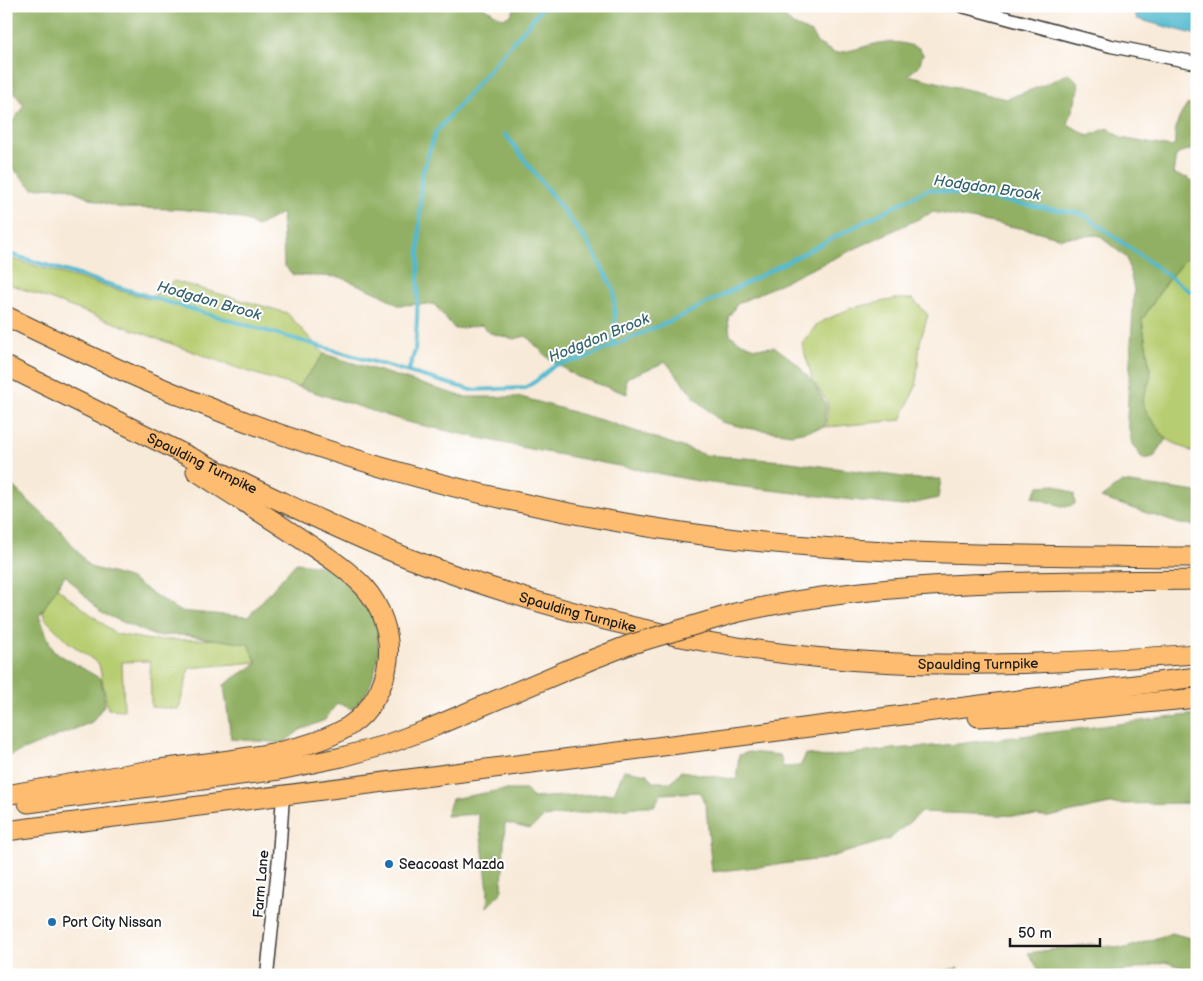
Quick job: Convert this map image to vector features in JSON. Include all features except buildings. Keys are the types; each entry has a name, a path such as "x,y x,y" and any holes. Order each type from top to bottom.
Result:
{"highway":[{"path":"6,316 149,383 272,431 355,459 441,484 568,513 683,532 806,546 929,552 1197,556"},
{"name":"Spaulding Turnpike","path":"9,368 294,507 406,557 521,597 615,623 701,641 788,653 876,662 919,664 1051,663 1197,654"},
{"path":"6,795 106,777 255,755 310,743 337,732 360,716 378,694 383,681 389,654 385,626 374,600 348,571 292,532 120,422"},
{"path":"6,806 253,774 335,758 385,745 426,730 588,661 650,638 736,613 823,596 1000,583 1197,580"},
{"path":"6,831 1197,677"},
{"path":"802,728 1031,714 1197,698"}],"street":[{"path":"962,6 1111,46 1197,63"},
{"name":"Farm Lane","path":"267,975 283,796"}],"green space":[{"path":"6,6 482,6 502,18 510,16 516,6 773,6 793,25 812,33 817,43 835,53 885,42 906,44 919,48 923,54 919,66 908,75 1006,99 1044,85 1069,73 1078,82 1079,89 1068,124 1088,136 1108,128 1121,138 1171,147 1175,145 1177,123 1188,104 1197,108 1197,149 1183,151 1176,156 1173,174 1188,178 1197,184 1197,258 1194,249 1167,281 1142,320 1151,376 1142,402 1148,415 1166,439 1154,457 1143,459 1132,444 1127,418 1134,290 1127,258 1098,235 1060,238 1036,231 933,212 737,304 728,318 730,335 742,343 755,348 775,347 795,362 812,381 826,404 825,427 792,434 746,428 721,422 696,399 666,362 626,378 627,394 575,376 546,356 526,336 514,339 490,333 481,325 455,329 434,304 398,305 382,295 340,277 293,275 284,265 282,213 256,227 246,220 209,212 177,209 121,208 97,201 65,187 32,188 6,161 6,131 24,105 14,93 9,42 6,39"},
{"path":"1195,248 1197,258 1197,454 1166,439 1148,415 1142,402 1151,376 1142,320 1167,281"},
{"path":"6,257 149,299 174,281 287,313 324,354 298,387 243,370 6,283"},
{"path":"895,299 913,299 928,315 920,342 916,386 901,420 827,427 828,403 813,381 802,344 817,324 851,308"},
{"path":"324,354 464,397 521,397 608,422 706,455 783,461 918,479 941,479 938,498 903,506 703,482 530,449 407,422 298,387"},
{"path":"6,480 62,532 90,567 129,578 179,611 248,617 296,563 319,566 333,572 355,589 365,600 376,626 378,655 367,692 352,709 337,703 325,720 300,730 283,743 231,739 224,685 257,663 248,644 183,635 155,636 102,613 65,575 39,616 53,651 101,679 105,704 92,722 6,757"},
{"path":"1122,482 1197,492 1197,525 1180,524 1101,498"},
{"path":"1056,485 1074,494 1075,504 1065,507 1032,497 1039,486"},
{"path":"6,543 61,591 116,634 151,640 259,639 348,654 189,668 179,709 151,707 150,661 122,662 124,710 108,709 99,664 67,641 45,619 32,581"},
{"path":"1197,714 1197,803 1110,804 1049,817 921,812 890,839 824,859 712,872 706,807 700,792 661,794 654,806 544,817 530,829 505,823 502,889 500,894 487,907 488,889 478,814 446,816 452,799 501,790 527,790 532,798 614,793 624,770 648,774 652,782 672,782 681,771 736,780 739,755 749,752 780,755 783,767 800,766 806,754 825,757 958,744"},
{"path":"1172,933 1197,940 1197,975 1184,968 1165,962 1132,970 1087,975 1038,975 1039,970 1028,953 1090,944 1126,948"},
{"path":"958,968 956,975 919,975"}],"water":[{"path":"1138,6 1180,6 1197,9 1197,35 1137,19 1135,14"}],"waterway":[{"path":"408,372 415,351 421,178 435,133 544,6"},
{"path":"505,134 589,244 614,290 615,322 613,346"},
{"name":"Hodgdon Brook","path":"6,253 471,390 525,388 555,365 582,359 682,316 928,189 1083,214 1188,290 1197,294"}],"place":[{"name":"Seacoast Mazda","path":"389,864"},
{"name":"Port City Nissan","path":"52,922"}]}
